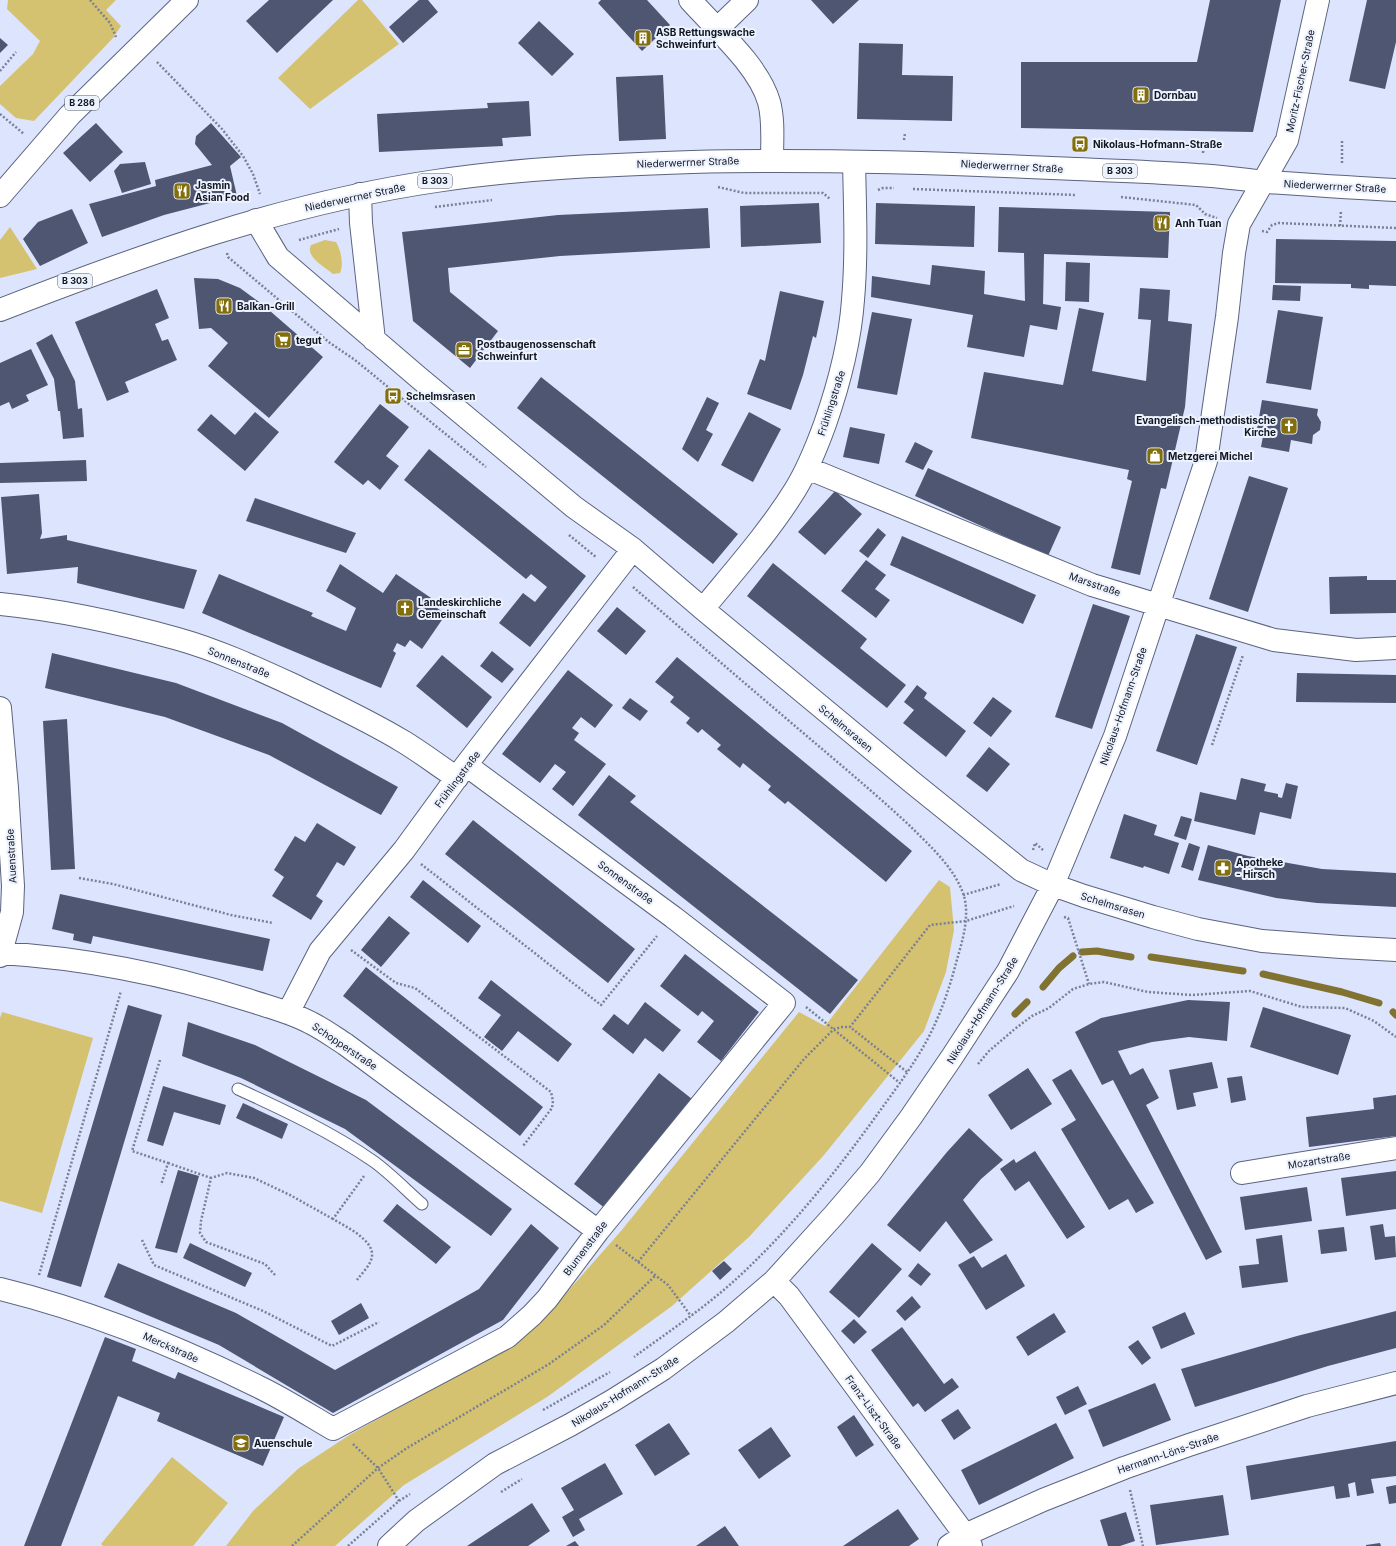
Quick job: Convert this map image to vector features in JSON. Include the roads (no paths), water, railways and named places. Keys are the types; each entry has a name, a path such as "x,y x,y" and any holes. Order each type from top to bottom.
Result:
{"street":[{"name":"B 286","path":"0,196 70,115 186,0"},
{"path":"690,0 739,52 766,91 771,116 772,160"},
{"path":"717,29 747,0"},
{"name":"Moritz-Fischer-Straße","path":"1264,182 1287,140 1318,0"},
{"name":"Niederwerrner Straße","path":"0,310 151,253 256,220 360,194 436,181 511,171 598,165 772,160 976,164 1193,175 1264,182 1396,190"},
{"name":"Frühlingstraße","path":"703,609 778,516 796,489 820,438 833,402 844,363 853,302 855,200 854,162"},
{"name":"Nikolaus-Hofmann-Straße","path":"389,1546 416,1521 495,1464 577,1421 663,1369 726,1322 774,1280 834,1215 870,1173 952,1057 1008,971 1053,885 1115,736 1206,461 1228,317 1234,253 1239,224 1264,182"},
{"path":"360,194 361,223 374,340"},
{"name":"Schelmsrasen","path":"256,220 278,257 374,340 574,507 633,549 954,817 1021,870 1053,885 1084,896 1198,929 1262,941 1396,950"},
{"name":"Marsstraße","path":"807,468 1092,585 1274,640 1356,650 1396,648"},
{"name":"Frühlingstraße","path":"288,1013 320,952 404,850 462,771 633,549"},
{"name":"Sonnenstraße","path":"0,604 35,608 109,622 179,639 222,654 341,707 462,771 674,917 784,1003"},
{"name":"Auenstraße","path":"0,708 13,886 12,912 0,954"},
{"name":"Schopperstraße","path":"0,954 53,958 127,970 223,992 288,1013 311,1023 345,1044 604,1236"},
{"name":"Blumenstraße","path":"333,1429 507,1337 532,1315 604,1236 784,1003"},
{"name":"Mozartstraße","path":"1242,1172 1396,1148"},
{"name":"Franz-Liszt-Straße","path":"774,1280 789,1296 962,1542"},
{"name":"Merckstraße","path":"0,1289 83,1312 151,1338 260,1387 333,1429"},
{"name":"Hermann-Löns-Straße","path":"962,1542 1043,1500 1124,1468 1307,1406 1396,1383"}],"lane":[{"path":"238,1089 304,1120 338,1138 374,1162 422,1204"}],"waterway":[{"path":"1082,952 1097,951 1131,957"},
{"path":"1043,987 1059,968 1073,956"},
{"path":"1151,957 1243,971"},
{"path":"1263,974 1342,992 1379,1003"},
{"path":"1015,1014 1027,1002"},
{"path":"1393,1012 1396,1015"}],"place":[{"name":"ASB Rettungswache Schweinfurt","path":"643,38"},
{"name":"Dornbau","path":"1141,95"},
{"name":"Nikolaus-Hofmann-Straße","path":"1080,144"},
{"name":"Jasmin Asian Food","path":"182,191"},
{"name":"Anh Tuan","path":"1162,223"},
{"name":"Balkan-Grill","path":"224,306"},
{"name":"tegut","path":"283,340"},
{"name":"Postbaugenossenschaft Schweinfurt","path":"464,350"},
{"name":"Schelmsrasen","path":"393,396"},
{"name":"Evangelisch-methodistische Kirche","path":"1289,426"},
{"name":"Metzgerei Michel","path":"1155,456"},
{"name":"Landeskirchliche Gemeinschaft","path":"405,608"},
{"name":"Apotheke - Hirsch","path":"1223,868"},
{"name":"Auenschule","path":"241,1443"}]}
